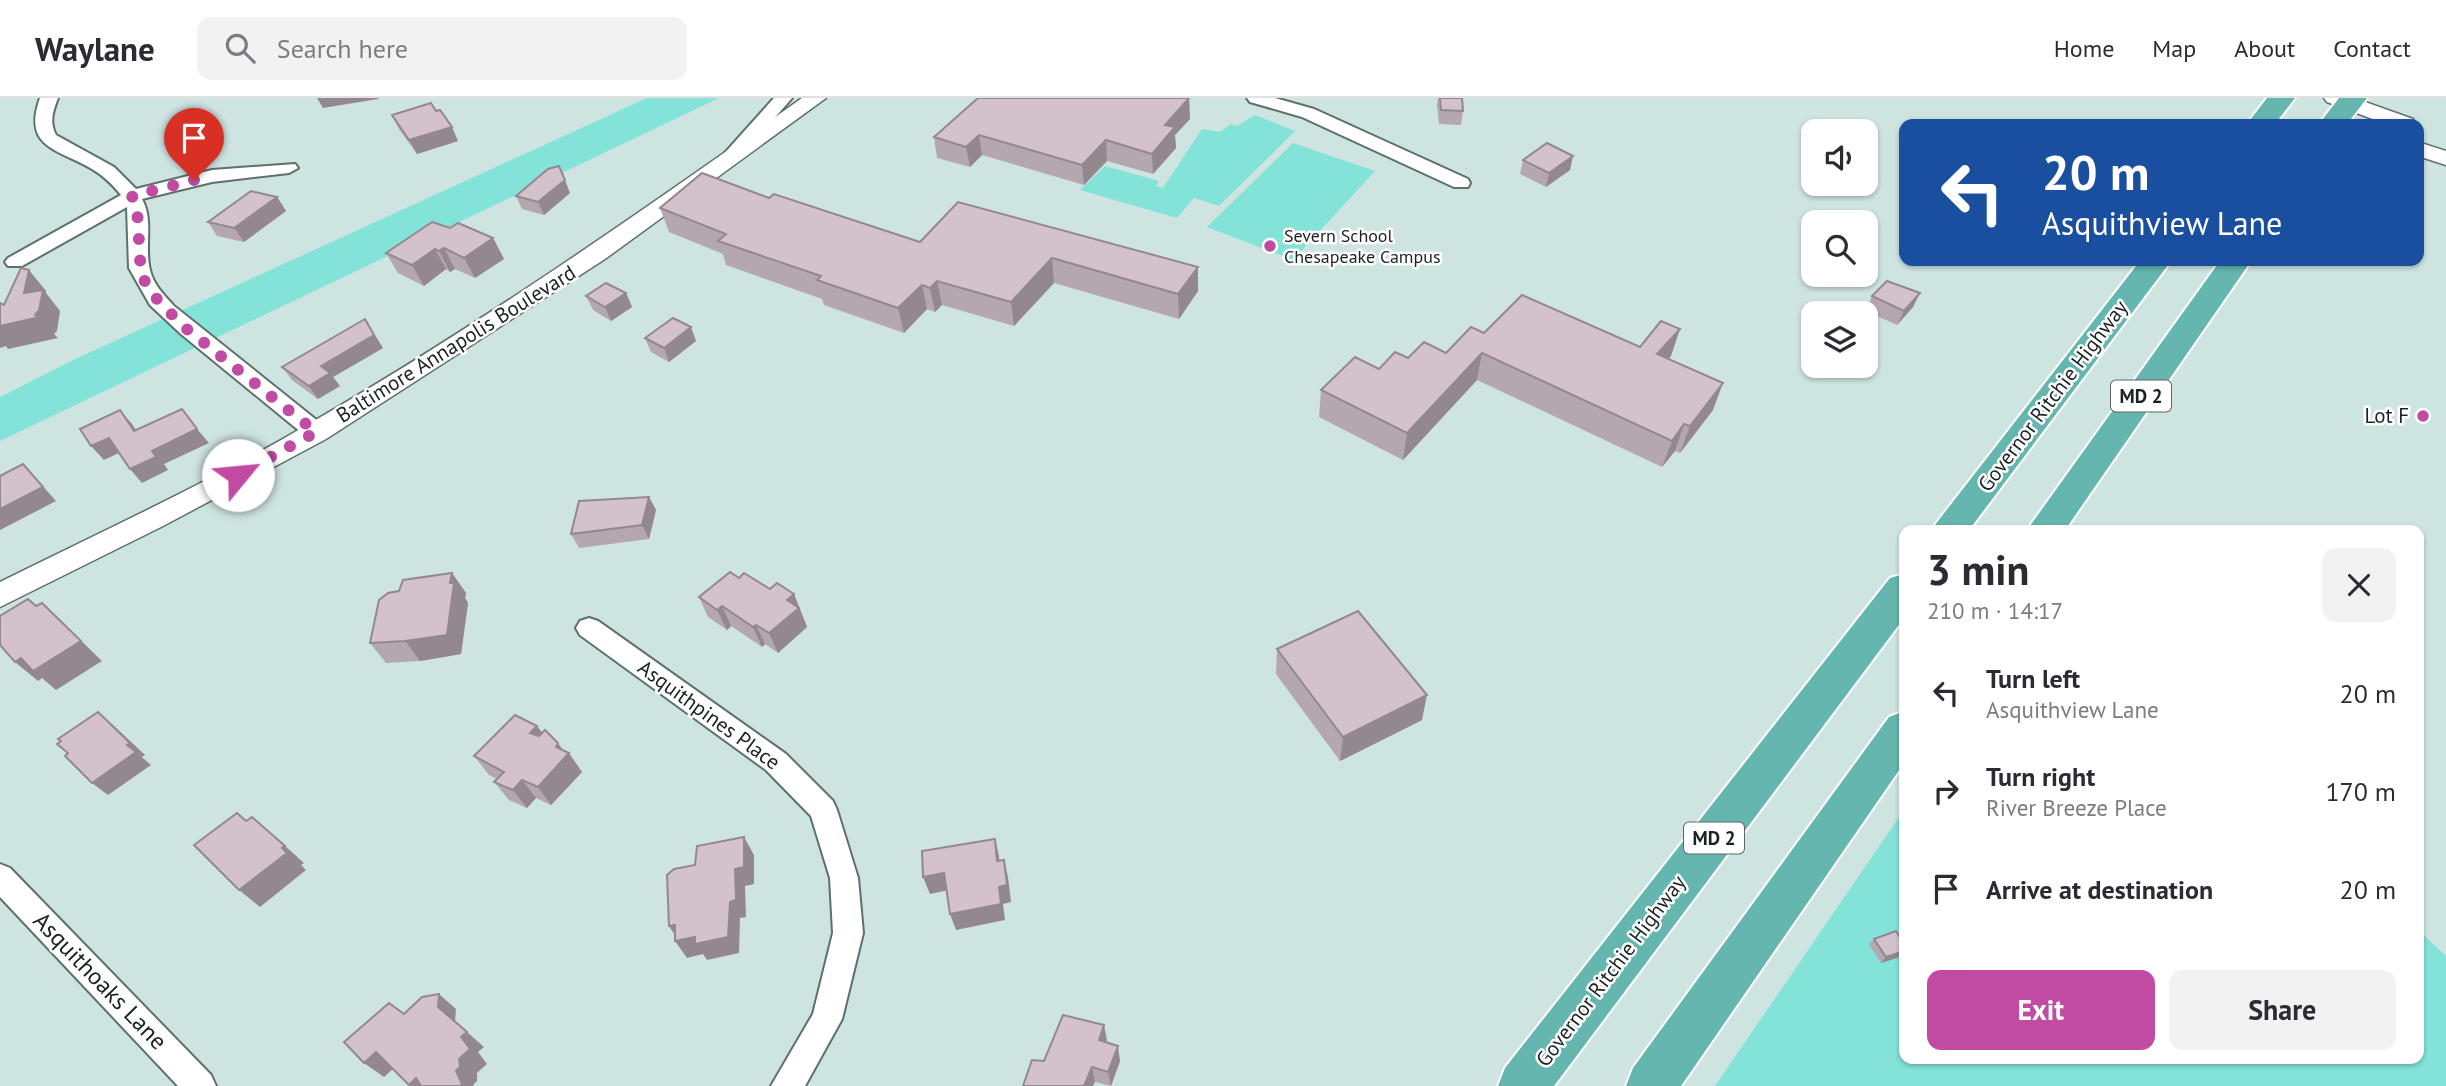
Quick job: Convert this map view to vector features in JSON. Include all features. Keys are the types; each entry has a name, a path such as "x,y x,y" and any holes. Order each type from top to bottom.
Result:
{"highway":[{"path":"2265,119 2281,98"},
{"name":"Governor Ritchie Highway","path":"1953,525 2152,266"},
{"name":"MD 2","path":"2049,525 2232,266"},
{"name":"Governor Ritchie Highway","path":"1523,1086 1899,596"},
{"path":"1651,1086 1899,736"}],"street":[{"path":"49,98 42,112 42,126 51,142 108,171 132,196 137,208 141,275 154,296 183,326 316,432"},
{"path":"726,163 783,98"},
{"name":"Baltimore Annapolis Boulevard","path":"0,595 164,513 316,432 518,306 816,98"},
{"path":"1256,98 1308,113 1461,183"},
{"path":"2314,98 2343,111 2381,119"},
{"path":"2424,131 2446,139"},
{"path":"2424,150 2446,158"},
{"path":"15,262 132,196 223,174 289,168"},
{"name":"Asquithpines Place","path":"589,628 776,762 823,810 844,878 848,933 827,1019 787,1086"},
{"name":"Asquithoaks Lane","path":"0,877 200,1086"}],"shaded area":[{"path":"647,98 719,98 0,441 0,397 71,361"},
{"path":"1255,115 1295,131 1219,206 1194,198 1177,218 1080,190 1105,166 1159,181 1156,186 1163,188 1202,129 1220,132 1231,124 1237,126"},
{"path":"1293,143 1375,171 1293,260 1207,227"},
{"path":"1899,817 1899,1064 2424,1064 2424,936 2446,956 2446,1086 1715,1086"}],"building":[{"path":"978,98 1189,98 1165,125 1175,127 1152,154 1106,140 1082,165 979,135 966,147 934,137"},
{"path":"1440,98 1462,98 1463,111 1441,110"},
{"path":"431,103 436,111 440,110 452,127 409,140 392,115"},
{"path":"1547,143 1573,156 1549,173 1523,160"},
{"path":"559,166 565,180 538,202 516,196 548,169"},
{"path":"702,173 769,198 774,194 920,242 958,202 1198,267 1178,294 1052,258 1011,302 937,281 930,288 922,285 898,308 817,280 821,276 718,241 726,234 660,208"},
{"path":"251,191 277,197 234,228 208,222"},
{"path":"432,222 450,228 458,223 493,238 464,258 444,248 439,251 435,249 412,265 386,253"},
{"path":"21,268 29,270 24,293 43,290 39,310 35,315 40,317 0,326 0,303 4,305"},
{"path":"1887,281 1920,293 1904,311 1872,296"},
{"path":"606,283 626,293 605,307 586,296"},
{"path":"1522,295 1640,347 1661,321 1680,329 1657,354 1723,383 1690,426 1684,424 1672,441 1482,353 1407,433 1321,390 1355,357 1379,369 1395,352 1408,358 1424,342 1446,353 1471,327 1484,333"},
{"path":"673,318 691,327 664,348 645,338"},
{"path":"365,319 374,335 321,366 330,373 309,386 282,367"},
{"path":"182,409 197,429 152,451 156,457 130,469 109,438 91,446 80,429 120,410 134,431"},
{"path":"23,464 43,487 0,509 0,476"},
{"path":"649,497 642,525 571,534 579,501"},
{"path":"730,572 739,578 744,573 770,589 777,583 794,594 787,600 799,608 769,633 756,625 753,627 722,606 717,610 699,597"},
{"path":"452,573 450,583 454,583 447,635 370,643 379,600 388,593 399,591 403,580"},
{"path":"28,599 36,606 42,603 81,641 33,671 21,658 15,662 0,645 0,616"},
{"path":"1358,611 1427,695 1343,737 1277,649"},
{"path":"98,712 136,752 92,783 65,756 68,753 57,744 61,741 58,739"},
{"path":"515,715 537,726 530,733 539,736 545,730 558,743 556,747 569,753 538,787 522,780 513,790 494,782 504,772 474,756"},
{"path":"237,813 246,821 252,817 285,846 282,848 287,853 239,890 194,845"},
{"path":"744,837 744,867 735,869 736,900 730,902 728,937 695,944 695,937 675,941 675,925 669,926 667,875 674,869 695,865 697,846"},
{"path":"995,839 997,861 1004,860 1007,885 999,887 1001,904 950,914 944,873 923,877 922,851"},
{"path":"1896,931 1899,936 1899,953 1886,957 1874,939"},
{"path":"439,994 438,1007 467,1032 461,1037 470,1049 459,1059 460,1067 456,1071 462,1084 460,1086 421,1086 416,1078 409,1085 376,1052 364,1063 344,1042 389,1003 404,1014 422,997"},
{"path":"1063,1015 1104,1025 1099,1040 1118,1046 1108,1072 1092,1067 1084,1086 1023,1086 1032,1060 1044,1061"}],"place":[{"name":"Severn School Chesapeake Campus","path":"1270,246"},
{"name":"Lot F","path":"2423,416"}],"route":[{"path":"194,180 132,196 137,208 141,275 154,296 183,326 316,432 238,475"}]}
